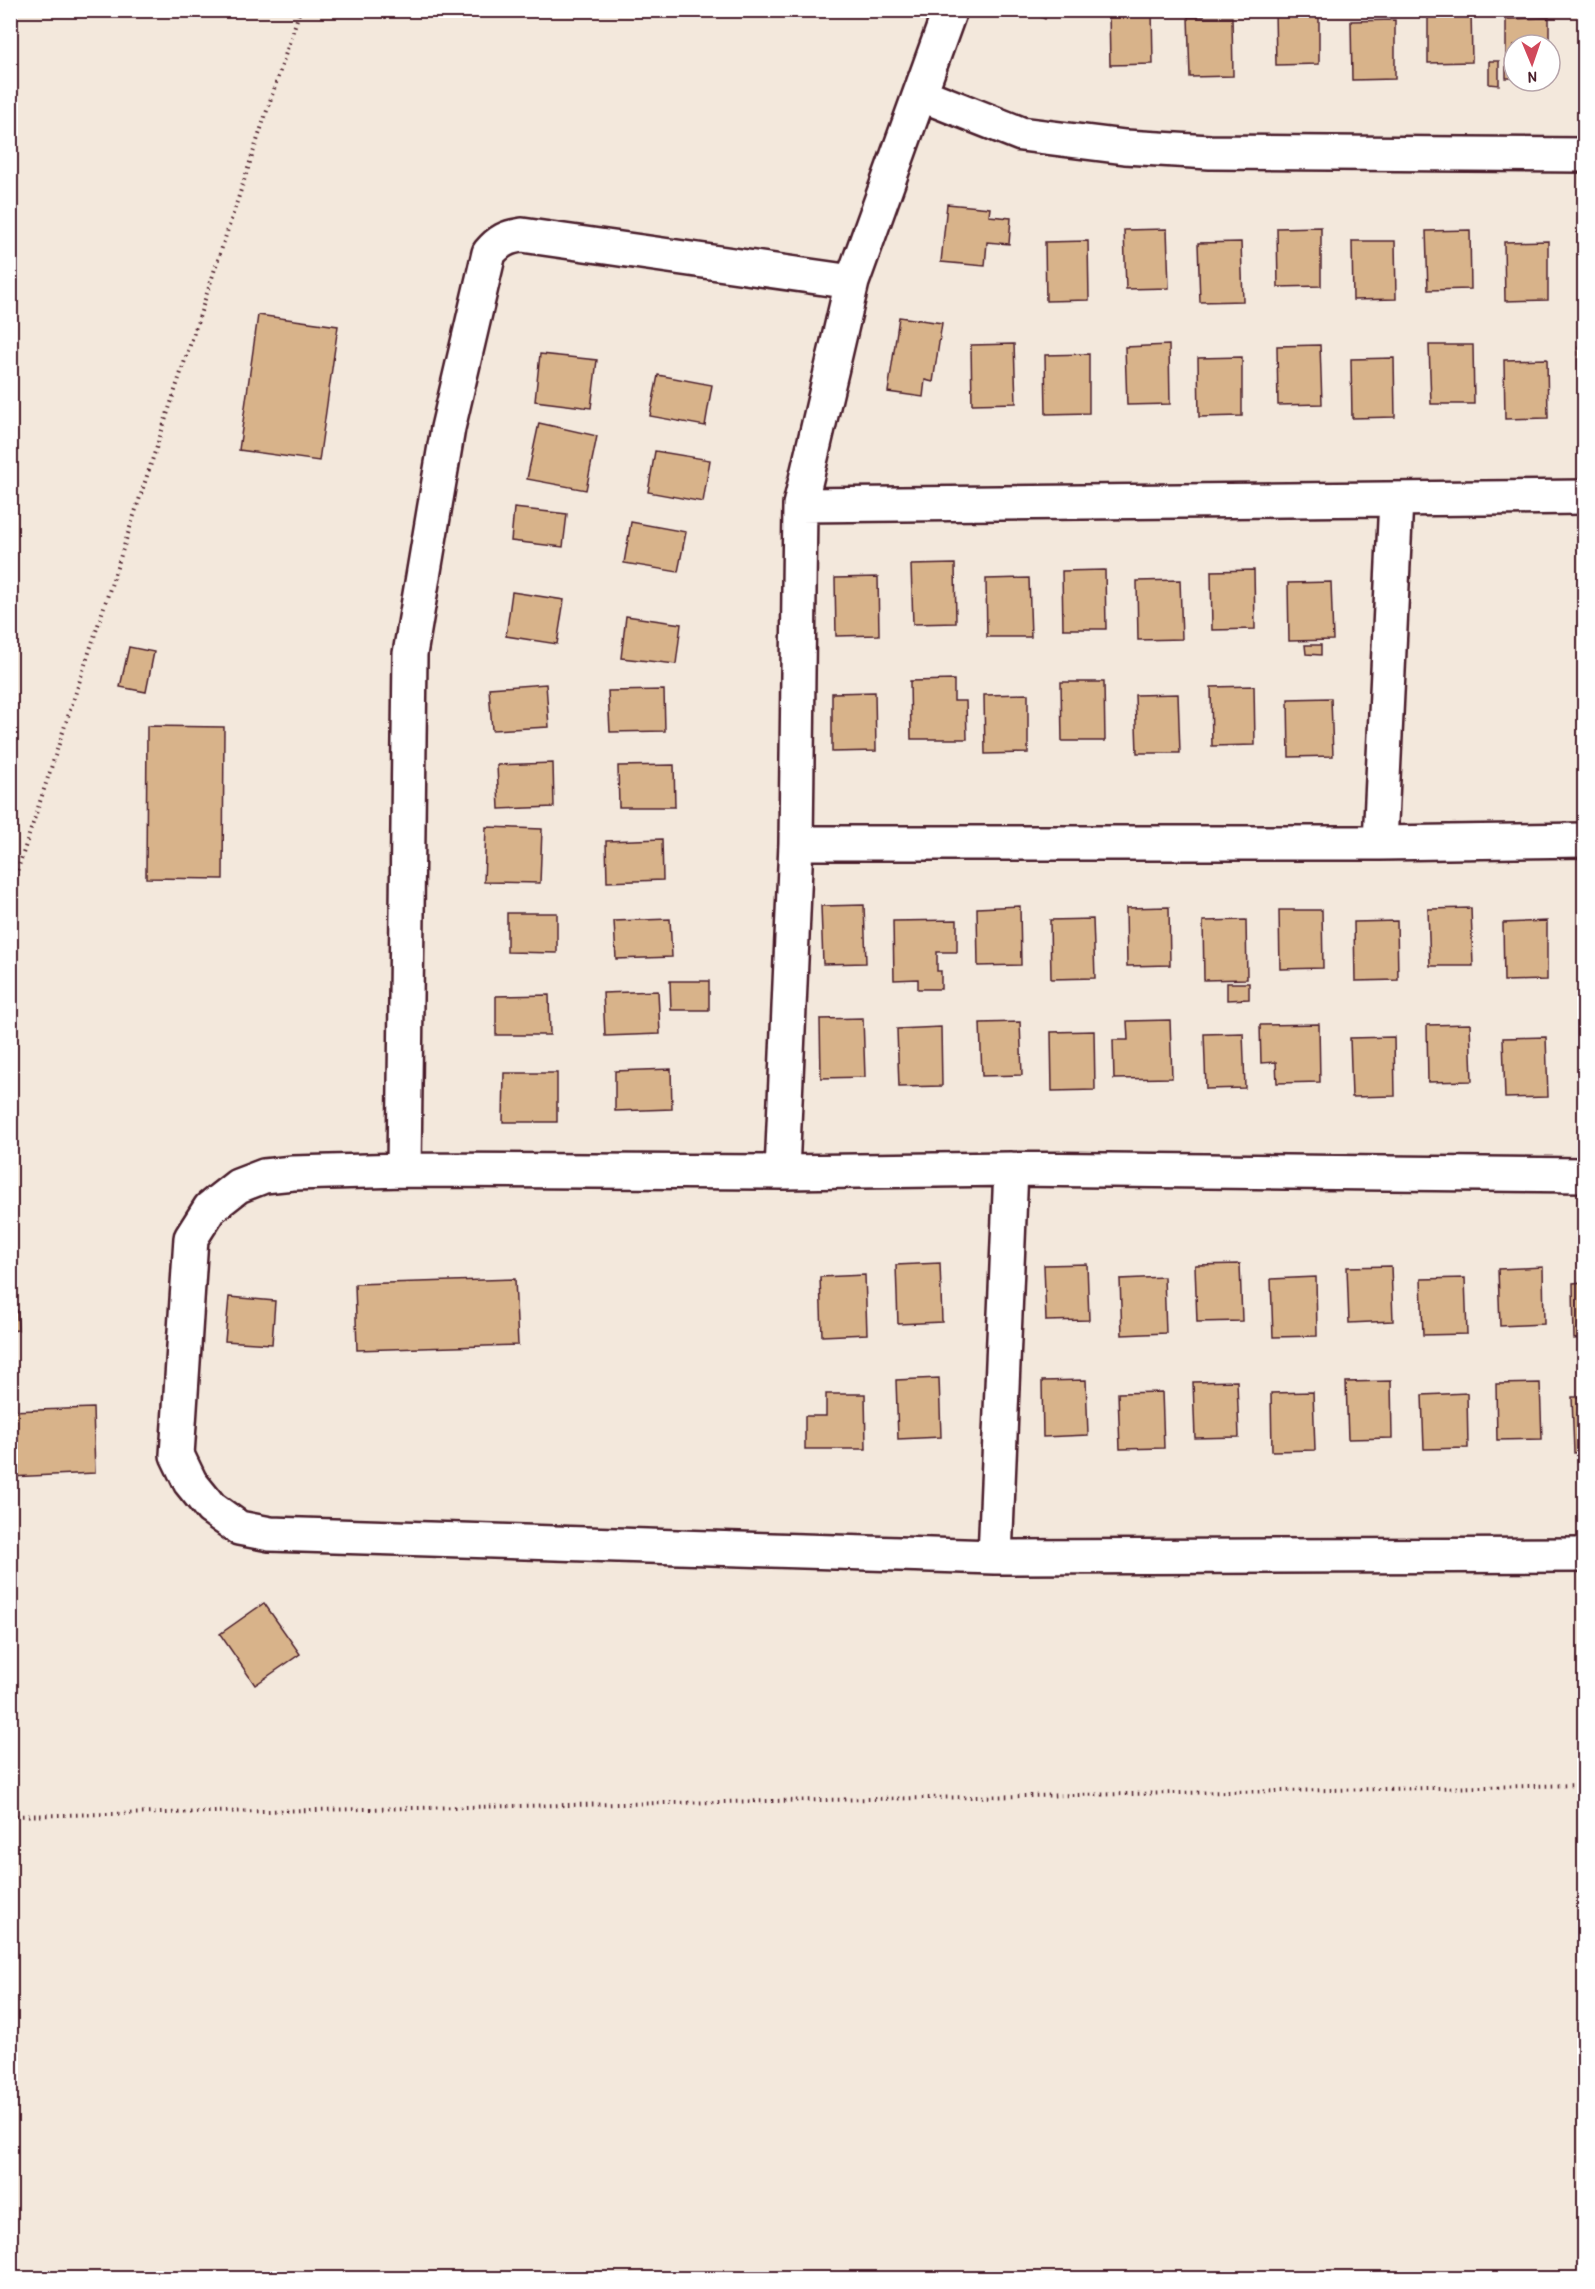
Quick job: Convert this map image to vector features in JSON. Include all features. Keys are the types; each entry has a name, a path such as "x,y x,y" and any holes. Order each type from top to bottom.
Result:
{"street":[{"path":"782,1172 796,843 800,505 852,282 950,10"},
{"path":"920,94 1021,134 1125,147 1210,152 1584,155"},
{"path":"404,1170 410,654 448,428 489,253 498,242 509,237 522,236 852,282"},
{"path":"800,505 1584,497"},
{"path":"1380,843 1395,499"},
{"path":"796,843 1380,843 1584,840"},
{"path":"995,1557 1011,1169"},
{"path":"1584,1175 1011,1169 782,1172 404,1170 264,1176 238,1186 210,1208 191,1239 177,1455 190,1482 211,1508 239,1528 270,1534 995,1557 1584,1555"}],"path":[{"path":"10,893 300,10"},
{"path":"10,1816 1584,1785"}],"building":[{"path":"1026,10 1049,10 1045,19"},
{"path":"1109,10 1152,10 1153,64 1110,65"},
{"path":"1275,10 1319,10 1319,64 1276,65"},
{"path":"1428,10 1471,10 1472,62 1428,63"},
{"path":"1579,10 1584,10 1584,65 1580,66"},
{"path":"1188,17 1232,17 1233,76 1190,77"},
{"path":"1549,18 1549,33 1506,33 1506,19"},
{"path":"1395,20 1395,79 1352,80 1351,21"},
{"path":"1489,61 1499,61 1499,85 1489,84"},
{"path":"947,204 990,208 989,216 1011,218 1009,244 987,242 985,266 941,262"},
{"path":"1321,227 1321,286 1278,287 1277,228"},
{"path":"1167,229 1169,288 1126,289 1124,230"},
{"path":"1470,230 1471,289 1428,290 1426,231"},
{"path":"1578,231 1584,231 1584,290 1580,290"},
{"path":"1088,241 1089,300 1046,301 1045,242"},
{"path":"1352,241 1395,241 1396,299 1353,300"},
{"path":"1548,241 1548,300 1505,301 1504,242"},
{"path":"1241,242 1243,301 1200,302 1198,243"},
{"path":"258,315 338,326 319,461 239,450"},
{"path":"899,317 942,323 933,382 925,380 923,397 888,392"},
{"path":"1014,344 1016,403 972,404 971,345"},
{"path":"1169,345 1170,404 1127,405 1125,347"},
{"path":"1320,345 1322,404 1278,405 1277,346"},
{"path":"1429,345 1473,345 1474,404 1431,404"},
{"path":"1578,347 1584,347 1584,406 1579,406"},
{"path":"540,354 597,360 591,408 535,401"},
{"path":"1089,354 1089,413 1046,414 1045,355"},
{"path":"1242,357 1242,416 1199,417 1198,358"},
{"path":"1394,358 1395,417 1352,418 1351,359"},
{"path":"1547,359 1548,418 1505,419 1504,360"},
{"path":"658,375 712,385 705,426 650,416"},
{"path":"539,423 597,436 586,490 527,479"},
{"path":"655,451 710,460 703,502 648,492"},
{"path":"514,508 567,514 563,547 511,541"},
{"path":"631,522 686,532 678,572 624,563"},
{"path":"955,564 956,623 913,624 911,565"},
{"path":"1105,570 1106,629 1063,629 1062,571"},
{"path":"1254,570 1255,629 1212,630 1211,571"},
{"path":"878,577 879,635 836,636 835,578"},
{"path":"1029,578 1031,637 987,637 986,579"},
{"path":"1180,580 1182,639 1138,640 1137,581"},
{"path":"1331,582 1333,640 1289,641 1288,583"},
{"path":"512,592 564,600 557,644 506,636"},
{"path":"626,616 681,624 676,664 621,658"},
{"path":"1305,645 1321,645 1321,655 1306,654"},
{"path":"129,647 154,652 146,692 120,687"},
{"path":"954,680 954,701 966,701 967,739 911,739 910,681"},
{"path":"1061,682 1104,682 1105,741 1062,741"},
{"path":"546,684 549,727 492,730 489,688"},
{"path":"1254,686 1255,745 1212,746 1211,687"},
{"path":"664,690 665,731 610,732 608,691"},
{"path":"875,692 876,751 832,752 832,693"},
{"path":"1028,694 1028,753 985,754 984,695"},
{"path":"1178,694 1180,753 1137,753 1135,695"},
{"path":"1331,698 1333,756 1289,757 1288,699"},
{"path":"147,726 224,727 223,879 146,878"},
{"path":"553,763 554,807 499,809 497,765"},
{"path":"674,765 675,807 619,807 618,766"},
{"path":"486,827 542,829 540,883 484,882"},
{"path":"662,839 663,880 607,882 606,841"},
{"path":"864,905 866,963 823,964 821,906"},
{"path":"1020,906 1021,965 978,966 977,908"},
{"path":"1169,907 1170,965 1127,966 1126,908"},
{"path":"1471,908 1473,966 1430,966 1428,909"},
{"path":"1279,910 1322,910 1323,968 1280,969"},
{"path":"1580,912 1584,912 1584,968 1581,968"},
{"path":"507,913 557,913 557,953 507,952"},
{"path":"670,919 672,957 616,959 614,921"},
{"path":"1093,919 1095,978 1051,979 1050,920"},
{"path":"957,920 957,952 937,952 937,971 941,971 941,989 918,989 918,979 894,980 893,921"},
{"path":"1246,920 1247,979 1204,980 1203,921"},
{"path":"1397,921 1398,980 1355,981 1354,922"},
{"path":"1547,921 1547,980 1504,981 1503,923"},
{"path":"670,981 709,981 709,1010 671,1010"},
{"path":"1227,983 1249,983 1249,999 1227,1000"},
{"path":"658,991 660,1034 605,1036 603,993"},
{"path":"549,995 550,1035 496,1035 496,996"},
{"path":"863,1018 865,1077 821,1078 820,1019"},
{"path":"1170,1020 1172,1078 1114,1079 1113,1040 1128,1040 1127,1021"},
{"path":"1020,1022 1022,1075 982,1076 980,1023"},
{"path":"1319,1024 1320,1082 1277,1083 1276,1062 1261,1063 1260,1025"},
{"path":"1470,1024 1472,1081 1428,1082 1427,1025"},
{"path":"941,1027 942,1086 899,1087 897,1029"},
{"path":"1584,1027 1584,1088 1580,1088 1579,1028"},
{"path":"1094,1031 1095,1090 1052,1091 1051,1032"},
{"path":"1243,1033 1245,1088 1206,1089 1204,1034"},
{"path":"1394,1037 1395,1096 1352,1097 1350,1038"},
{"path":"1546,1037 1548,1097 1505,1098 1503,1038"},
{"path":"671,1069 672,1109 615,1111 615,1071"},
{"path":"504,1073 557,1073 557,1122 503,1122"},
{"path":"940,1263 942,1322 898,1324 896,1265"},
{"path":"1087,1264 1089,1320 1046,1321 1044,1265"},
{"path":"1240,1264 1242,1321 1197,1322 1195,1265"},
{"path":"1391,1266 1393,1321 1349,1323 1347,1267"},
{"path":"1543,1267 1544,1324 1500,1326 1498,1269"},
{"path":"865,1275 867,1334 822,1336 820,1277"},
{"path":"1164,1277 1166,1333 1122,1335 1120,1279"},
{"path":"1316,1277 1317,1336 1273,1337 1271,1279"},
{"path":"1465,1278 1467,1334 1423,1335 1421,1279"},
{"path":"515,1279 518,1345 357,1350 355,1284"},
{"path":"1584,1282 1584,1338 1574,1339 1573,1283"},
{"path":"229,1297 275,1301 272,1344 225,1341"},
{"path":"10,1310 17,1310 18,1330 10,1331"},
{"path":"939,1378 941,1437 898,1439 896,1380"},
{"path":"1086,1380 1088,1435 1043,1437 1042,1381"},
{"path":"1237,1381 1239,1437 1195,1438 1193,1382"},
{"path":"1391,1381 1392,1438 1348,1439 1346,1382"},
{"path":"1540,1383 1542,1439 1497,1440 1496,1384"},
{"path":"1162,1392 1164,1448 1120,1449 1118,1393"},
{"path":"1313,1392 1315,1450 1272,1451 1271,1393"},
{"path":"1467,1393 1468,1448 1424,1449 1422,1395"},
{"path":"826,1394 865,1394 866,1449 805,1449 805,1416 826,1416"},
{"path":"1572,1397 1584,1397 1584,1452 1574,1453"},
{"path":"93,1408 95,1473 10,1477 10,1411"},
{"path":"264,1603 300,1654 255,1685 220,1634"}]}
